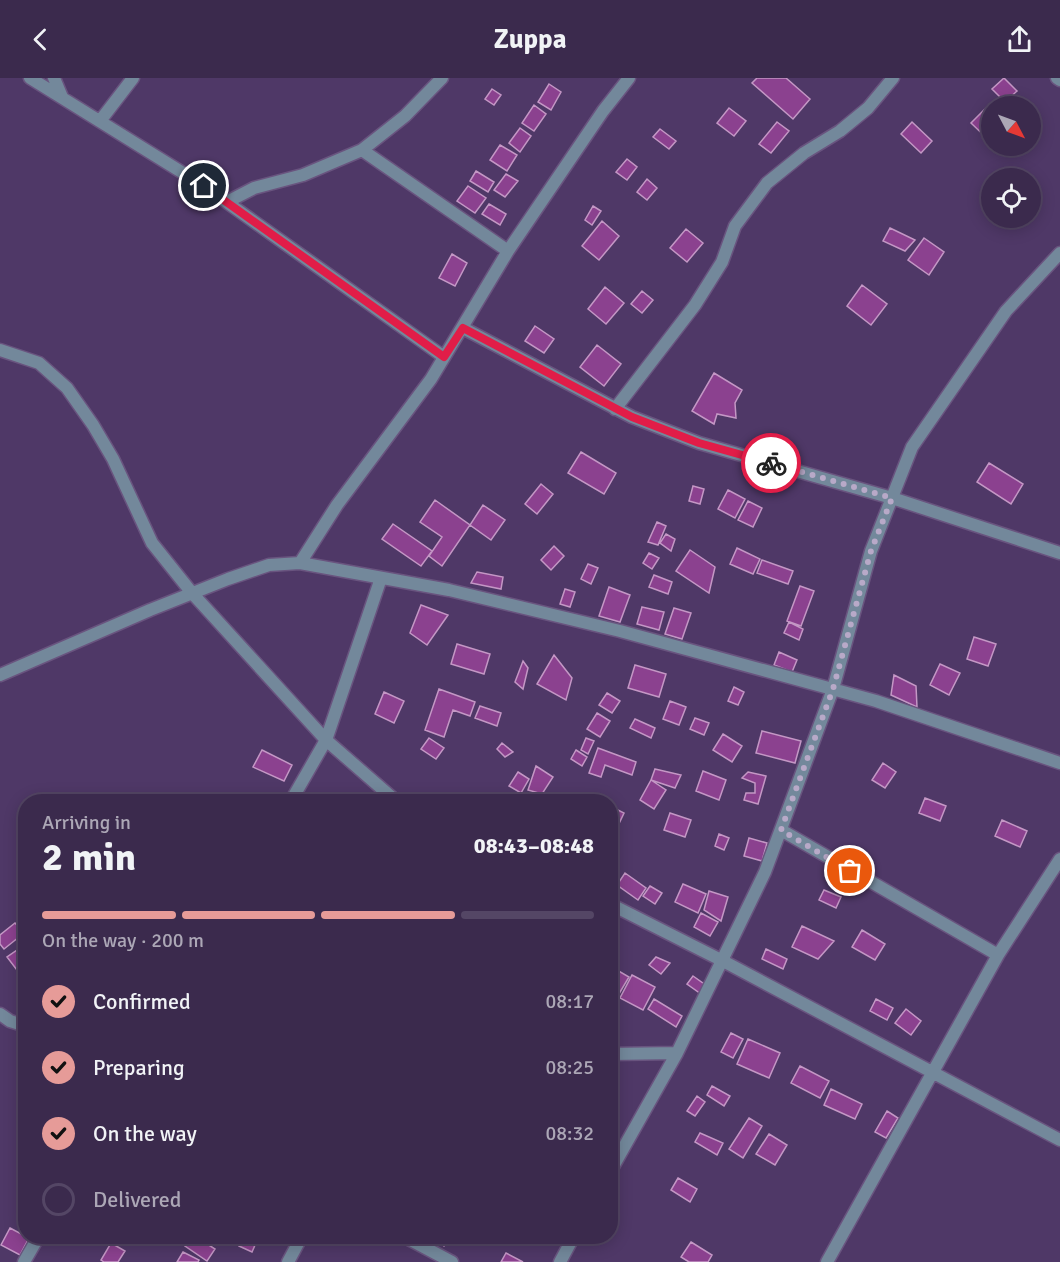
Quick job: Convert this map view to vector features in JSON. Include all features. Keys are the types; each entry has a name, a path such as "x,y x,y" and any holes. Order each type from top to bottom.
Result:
{"street":[{"path":"30,78 227,201 444,357"},
{"path":"54,78 62,97"},
{"path":"100,121 134,78"},
{"path":"227,201 254,188 303,175 362,150 405,116 442,78"},
{"path":"300,563 337,505 431,379 508,251 603,111 629,78"},
{"path":"615,409 695,304 722,262 735,225 767,183 804,153 840,131 868,108 893,78"},
{"path":"362,150 508,251"},
{"path":"618,1158 678,1053 765,872 833,689 871,551 912,447 1006,311 1060,253"},
{"path":"463,328 615,409 699,443 892,498 1060,553"},
{"path":"0,350 39,363 67,388 113,459 132,504 153,543 192,593 326,740 388,794"},
{"path":"0,675 192,593 269,565 300,563 449,590 620,631 876,700 1060,763"},
{"path":"295,794 326,740 381,578"},
{"path":"781,830 998,955"},
{"path":"827,1262 998,955 1060,859"},
{"path":"618,908 723,961 1060,1140"},
{"path":"0,1014 18,1024"},
{"path":"618,1054 678,1053"},
{"path":"24,1262 34,1244"},
{"path":"288,1262 298,1244"},
{"path":"418,1244 452,1262"},
{"path":"560,1262 570,1244"}],"building":[{"path":"757,78 786,78 810,99 793,119 752,83"},
{"path":"1004,78 1017,91 1012,96 999,96 992,89"},
{"path":"549,84 561,92 551,110 538,102"},
{"path":"492,89 501,95 494,105 485,99"},
{"path":"534,105 546,114 534,131 522,123"},
{"path":"729,108 746,121 734,136 717,123"},
{"path":"981,113 981,133 971,123"},
{"path":"777,122 789,131 771,153 759,144"},
{"path":"912,122 932,141 921,153 901,134"},
{"path":"520,128 531,136 520,152 509,143"},
{"path":"660,129 676,141 669,149 653,137"},
{"path":"500,145 517,155 507,171 490,160"},
{"path":"627,159 637,167 627,180 616,172"},
{"path":"476,171 494,182 488,192 470,181"},
{"path":"506,174 518,181 505,197 494,190"},
{"path":"647,179 657,188 647,200 637,192"},
{"path":"468,186 486,198 475,213 457,201"},
{"path":"489,204 506,214 500,225 482,214"},
{"path":"593,206 601,211 592,225 585,220"},
{"path":"602,221 619,236 599,260 582,246"},
{"path":"890,228 915,240 905,251 883,241"},
{"path":"686,229 703,243 687,262 670,248"},
{"path":"924,238 944,252 929,275 908,260"},
{"path":"452,254 467,263 455,286 439,278"},
{"path":"862,285 887,304 871,325 847,306"},
{"path":"605,287 624,303 606,324 588,309"},
{"path":"642,291 653,300 642,313 631,304"},
{"path":"535,326 554,339 544,353 525,341"},
{"path":"597,345 621,364 604,386 580,367"},
{"path":"714,373 742,390 735,403 736,418 717,414 714,424 692,411"},
{"path":"581,452 616,473 604,494 568,473"},
{"path":"989,463 1023,484 1011,504 977,482"},
{"path":"541,484 553,494 537,514 525,504"},
{"path":"693,486 704,489 700,504 689,501"},
{"path":"728,490 745,499 735,518 718,509"},
{"path":"435,500 470,525 442,566 429,556 442,537 420,522"},
{"path":"748,501 762,508 753,527 738,520"},
{"path":"483,505 505,520 491,540 470,525"},
{"path":"657,522 666,526 658,545 648,542"},
{"path":"393,524 432,551 421,566 382,539"},
{"path":"666,534 675,539 671,551 660,543"},
{"path":"554,546 564,556 551,570 541,560"},
{"path":"737,548 760,559 753,574 730,564"},
{"path":"690,550 715,567 709,593 676,571"},
{"path":"649,553 659,558 652,569 643,563"},
{"path":"762,560 793,571 788,584 757,573"},
{"path":"588,564 598,568 591,584 581,579"},
{"path":"477,572 503,577 501,589 471,583"},
{"path":"654,575 672,582 668,594 649,587"},
{"path":"800,586 814,591 801,626 787,621"},
{"path":"609,587 630,595 620,622 599,616"},
{"path":"565,589 575,592 570,607 560,604"},
{"path":"421,605 448,615 427,645 410,633"},
{"path":"642,607 664,612 659,630 637,624"},
{"path":"674,608 691,613 682,639 665,634"},
{"path":"789,622 803,629 799,640 784,633"},
{"path":"974,637 996,644 988,666 967,659"},
{"path":"457,644 490,654 484,674 451,664"},
{"path":"779,652 797,660 792,672 774,665"},
{"path":"554,655 572,678 566,700 537,684"},
{"path":"523,661 528,668 523,689 515,682"},
{"path":"940,664 960,673 949,695 930,685"},
{"path":"635,665 666,674 659,697 628,688"},
{"path":"894,675 916,686 917,707 891,695"},
{"path":"734,687 744,692 738,705 728,701"},
{"path":"439,689 475,702 470,716 453,710 444,737 425,730"},
{"path":"384,692 404,701 394,723 375,714"},
{"path":"607,693 620,701 612,713 599,705"},
{"path":"670,701 686,707 679,725 663,719"},
{"path":"480,706 501,713 497,726 475,718"},
{"path":"597,713 610,721 600,737 587,729"},
{"path":"695,718 709,723 704,735 690,729"},
{"path":"635,719 655,728 651,738 630,728"},
{"path":"762,731 801,741 795,763 756,753"},
{"path":"723,734 742,746 732,762 713,750"},
{"path":"429,738 444,748 436,759 421,749"},
{"path":"586,738 594,741 588,754 581,750"},
{"path":"502,743 513,752 505,757 497,749"},
{"path":"598,748 636,762 632,775 605,765 601,777 589,773"},
{"path":"262,750 292,765 284,781 253,767"},
{"path":"576,750 587,757 582,766 571,759"},
{"path":"883,763 896,772 885,788 872,780"},
{"path":"536,766 553,777 542,794 528,790"},
{"path":"655,769 681,775 675,788 651,780"},
{"path":"703,771 726,780 719,800 696,791"},
{"path":"518,772 529,779 521,793 509,786"},
{"path":"748,772 766,776 758,804 744,800 746,793 755,793 755,783 742,778"},
{"path":"651,780 666,790 654,809 640,800"},
{"path":"925,798 946,806 940,821 919,813"},
{"path":"618,810 624,813 618,826"},
{"path":"670,813 691,820 685,837 664,830"},
{"path":"1002,820 1027,831 1020,847 995,836"},
{"path":"719,834 729,838 724,850 715,846"},
{"path":"749,838 767,843 762,861 744,856"},
{"path":"625,873 646,888 638,900 618,884"},
{"path":"683,884 706,894 698,913 675,902"},
{"path":"650,886 662,893 655,904 643,896"},
{"path":"824,890 841,897 836,908 819,900"},
{"path":"709,891 728,897 721,921 704,910"},
{"path":"701,913 718,922 710,936 694,927"},
{"path":"15,923 18,926 18,938 4,949 0,944 0,935"},
{"path":"802,926 834,941 818,959 792,947"},
{"path":"862,930 885,944 875,960 852,947"},
{"path":"18,949 18,971 7,957"},
{"path":"766,949 787,959 783,969 762,959"},
{"path":"656,957 670,963 661,974 649,965"},
{"path":"618,971 629,977 618,996"},
{"path":"632,975 655,987 643,1010 620,998"},
{"path":"693,976 707,986 701,994 687,984"},
{"path":"654,999 682,1016 676,1027 648,1009"},
{"path":"876,999 893,1008 887,1020 870,1011"},
{"path":"906,1009 921,1021 911,1035 895,1023"},
{"path":"731,1033 743,1039 733,1058 721,1052"},
{"path":"748,1039 780,1053 769,1078 737,1064"},
{"path":"800,1066 829,1081 820,1098 791,1083"},
{"path":"712,1086 730,1096 724,1106 707,1095"},
{"path":"831,1089 862,1104 855,1119 824,1105"},
{"path":"697,1096 705,1102 695,1116 687,1111"},
{"path":"887,1111 898,1118 886,1138 875,1132"},
{"path":"749,1118 762,1126 743,1158 729,1149"},
{"path":"700,1133 723,1143 717,1155 695,1142"},
{"path":"769,1134 787,1145 775,1165 756,1154"},
{"path":"678,1178 697,1189 690,1202 671,1190"},
{"path":"10,1228 18,1232 18,1244 26,1244 20,1255 1,1245"},
{"path":"691,1242 712,1255 708,1262 689,1262 681,1257"},
{"path":"110,1244 125,1251 118,1262 101,1260"},
{"path":"186,1244 207,1244 215,1249 207,1261 185,1246"},
{"path":"240,1244 256,1244 252,1252 239,1246"},
{"path":"183,1252 199,1260 198,1262 177,1262"},
{"path":"506,1253 523,1262 501,1262"}],"way so far":[{"path":"771,463 892,498 871,551 833,689 781,830 850,871"}],"route":[{"path":"204,186 444,357 463,328 632,417 699,443 771,463"}]}
